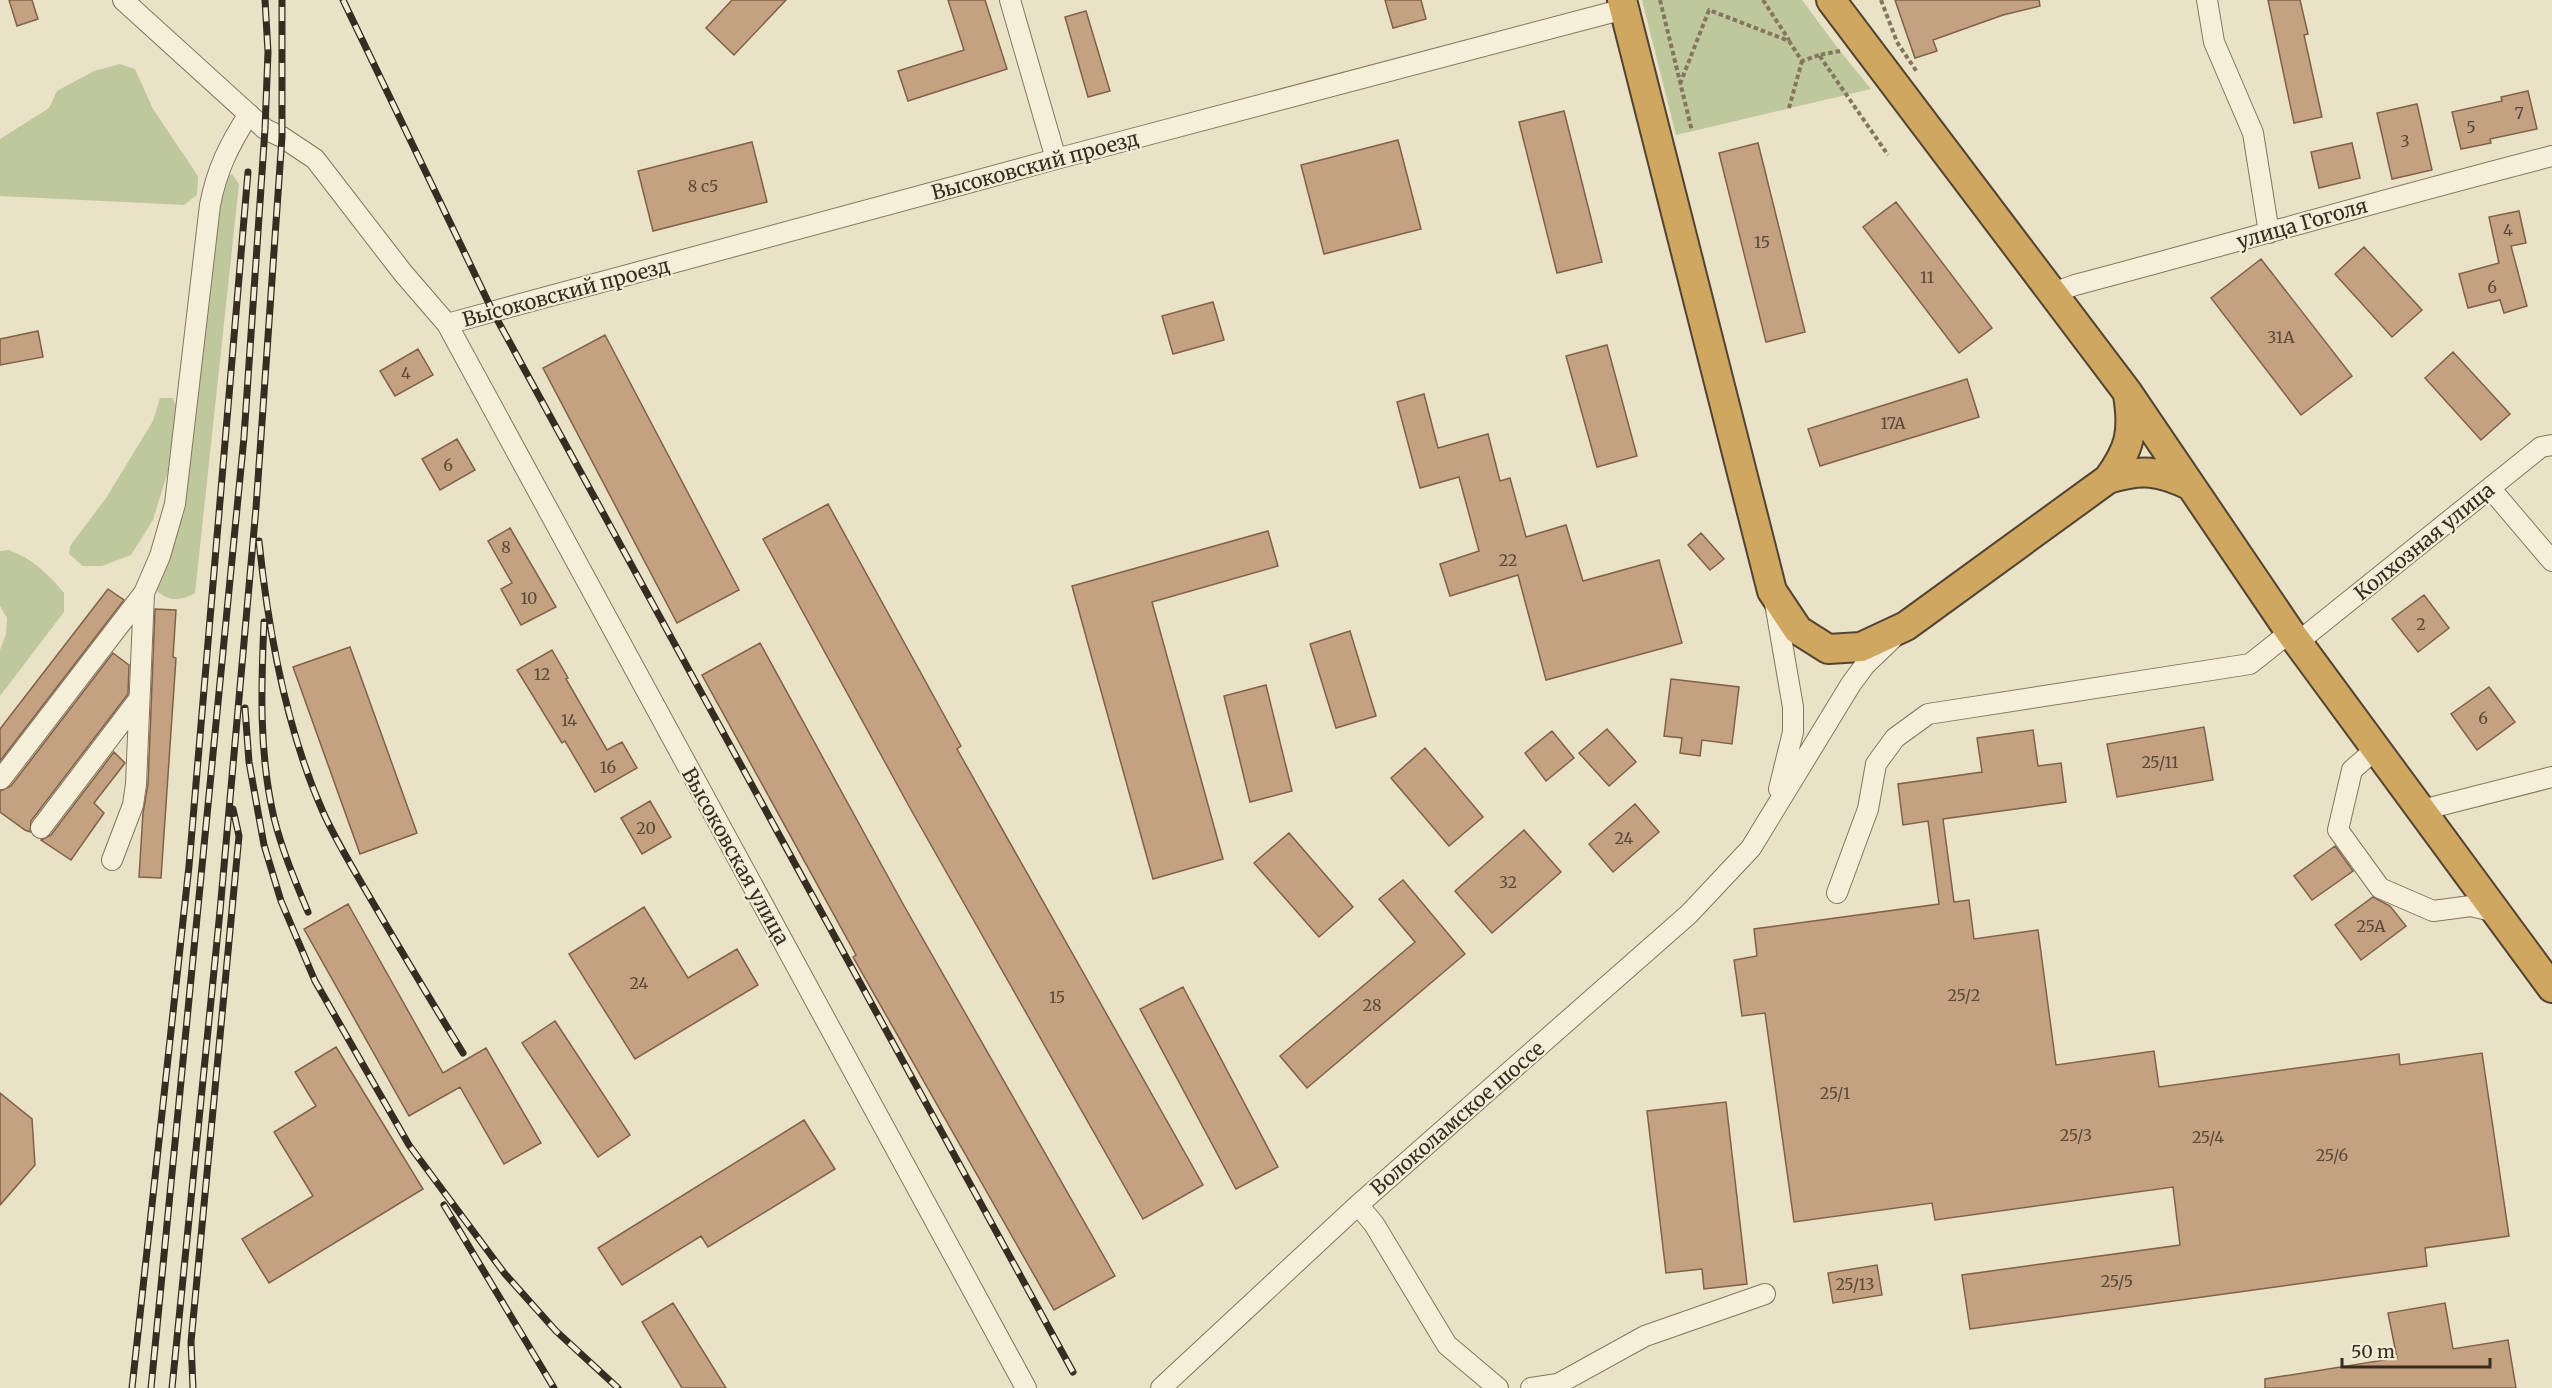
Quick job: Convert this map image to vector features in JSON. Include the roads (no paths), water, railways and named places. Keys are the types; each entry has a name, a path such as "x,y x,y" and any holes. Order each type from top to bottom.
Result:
{"highway":[{"path":"1832,1 2128,393 2294,637 2552,988"},
{"path":"1623,5 1773,591 1798,630 1828,649 1861,647 1906,626 2108,479 2128,448 2131,416 2128,393"},
{"path":"2108,479 2143,471 2168,476 2191,486"}],"street":[{"name":"Высоковская улица","path":"123,0 265,129 282,136 315,159 403,273 447,324 1026,1388"},
{"path":"1010,0 1056,159"},
{"path":"2207,0 2214,42 2253,134 2269,233"},
{"name":"Высоковский проезд","path":"447,324 1623,5"},
{"path":"1,779 144,593 160,556 175,504 210,206 216,176 227,148 249,114"},
{"name":"улица Гоголя","path":"2056,298 2064,289 2075,285 2269,233 2366,204 2552,156"},
{"name":"Колхозная улица","path":"1837,894 1868,809 1876,764 1895,738 1928,714 2250,664 2294,637 2541,447 2552,445"},
{"path":"2490,488 2552,561"},
{"name":"Волоколамское шоссе","path":"1751,848 1778,791 1793,732 1793,707 1773,591"},
{"path":"112,860 133,805 136,784 144,593"},
{"name":"Волоколамское шоссе","path":"1161,1388 1358,1205 1689,914 1751,848 1851,684 1865,665 1906,626"},
{"path":"41,828 140,699"},
{"path":"2377,748 2352,770 2338,830 2380,888 2433,911 2471,906 2496,912"},
{"path":"2422,810 2552,777"},
{"path":"1358,1205 1374,1224 1447,1345 1498,1388"},
{"path":"1531,1388 1558,1384 1645,1336 1765,1294"}],"railway":[{"path":"151,1388 244,437 265,129 268,52 265,0"},
{"path":"172,1388 220,911 256,508 282,137 282,0"},
{"path":"343,0 493,312 1073,1372"},
{"path":"132,1388 189,866 248,172"},
{"path":"259,541 268,609 281,679 289,714 310,781 328,823 345,854 463,1053"},
{"path":"264,622 262,720 269,794 281,842 308,912"},
{"path":"245,708 249,762 264,845 281,901 315,981 409,1145 505,1274 556,1331 618,1388"},
{"path":"193,1388 191,1342 239,836 233,809"},
{"path":"444,1205 554,1388"}]}
